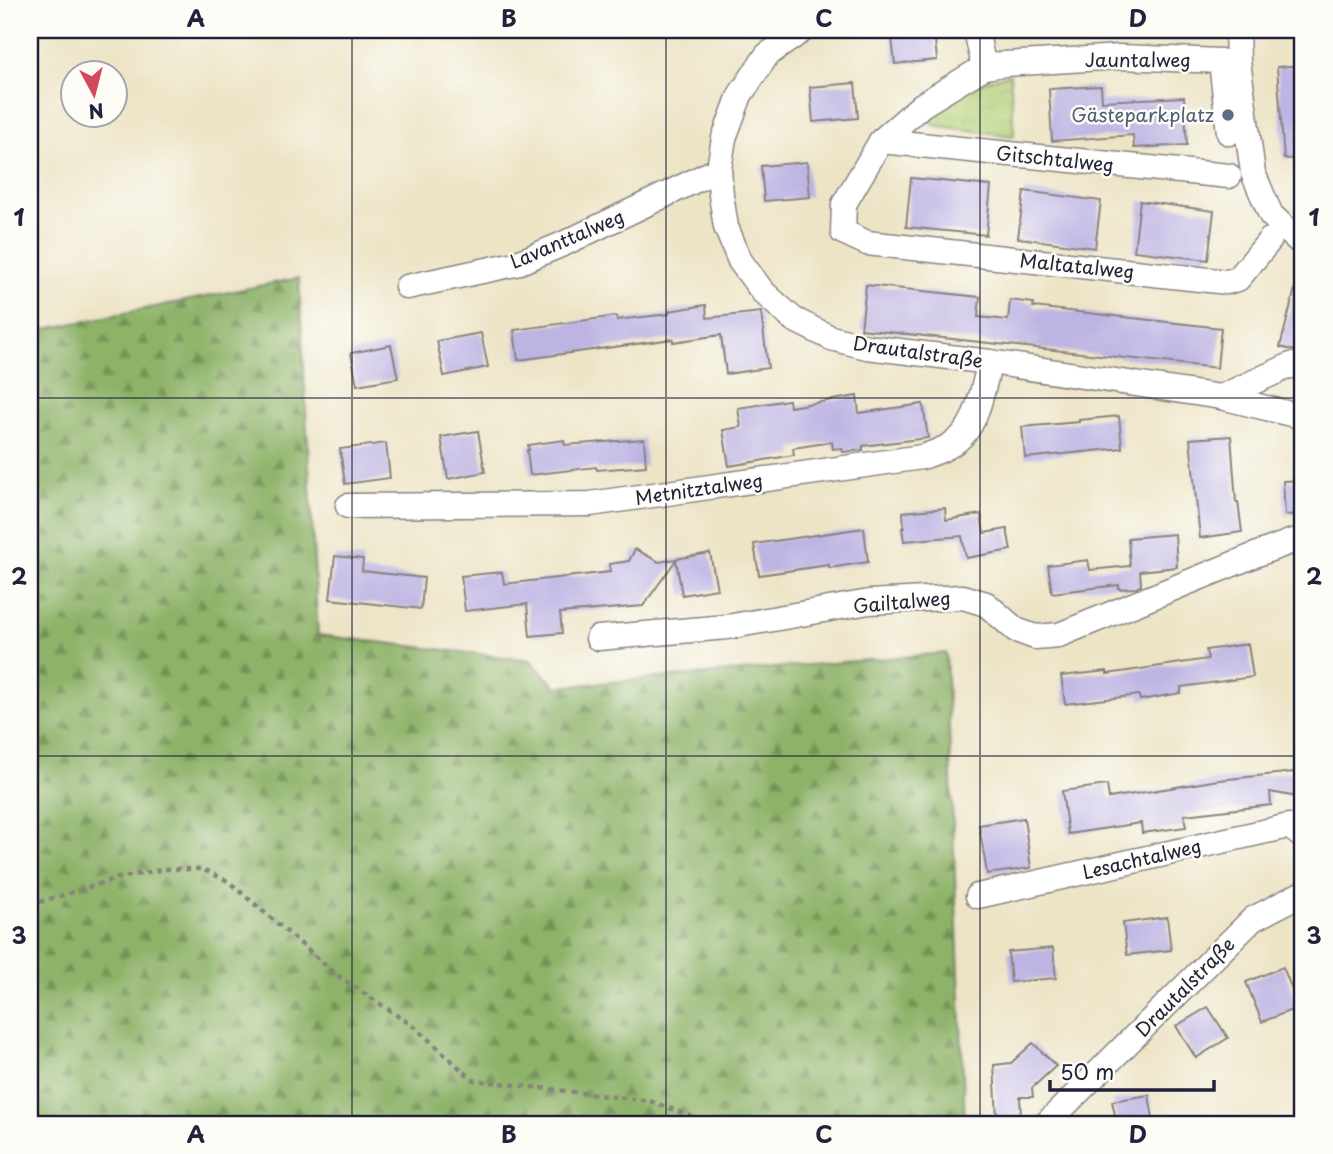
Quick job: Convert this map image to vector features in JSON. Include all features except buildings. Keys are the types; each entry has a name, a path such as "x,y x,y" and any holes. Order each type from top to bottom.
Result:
{"street":[{"name":"Drautalstraße","path":"803,30 767,55 740,95 724,138 719,169 726,227 740,261 763,292 793,319 831,338 867,347 990,362 1221,397 1303,417"},
{"path":"881,141 922,105 984,67 976,30"},
{"path":"1237,30 1238,61 1253,173 1271,215 1300,242"},
{"name":"Jauntalweg","path":"984,67 1120,57 1221,61 1229,133"},
{"name":"Gitschtalweg","path":"881,141 1229,176"},
{"name":"Maltatalweg","path":"881,141 844,204 843,232 867,243 1227,282 1238,279 1269,240"},
{"name":"Lavanttalweg","path":"407,287 515,264 563,244 719,169"},
{"name":"Metnitztalweg","path":"348,506 590,504 922,457 945,448 964,435 976,413 990,362"},
{"path":"1221,397 1291,365 1303,368"},
{"name":"Gailtalweg","path":"598,638 727,626 869,602 962,597 986,604 1016,630 1035,637 1059,635 1260,553 1303,539"},
{"name":"Lesachtalweg","path":"978,896 1289,826 1303,837"},
{"name":"Drautalstraße","path":"1046,1124 1253,919 1303,892"}],"path":[{"path":"30,905 119,878 165,869 202,869 228,881 337,975 416,1028 473,1080 650,1101 693,1117 702,1124"}],"green space":[{"path":"1010,74 1014,136 933,125 933,115 949,98 975,85"},
{"path":"299,278 318,635 530,660 556,687 946,653 965,1124 30,1124 30,332"}],"place":[{"name":"Gästeparkplatz","path":"1228,115"}]}
